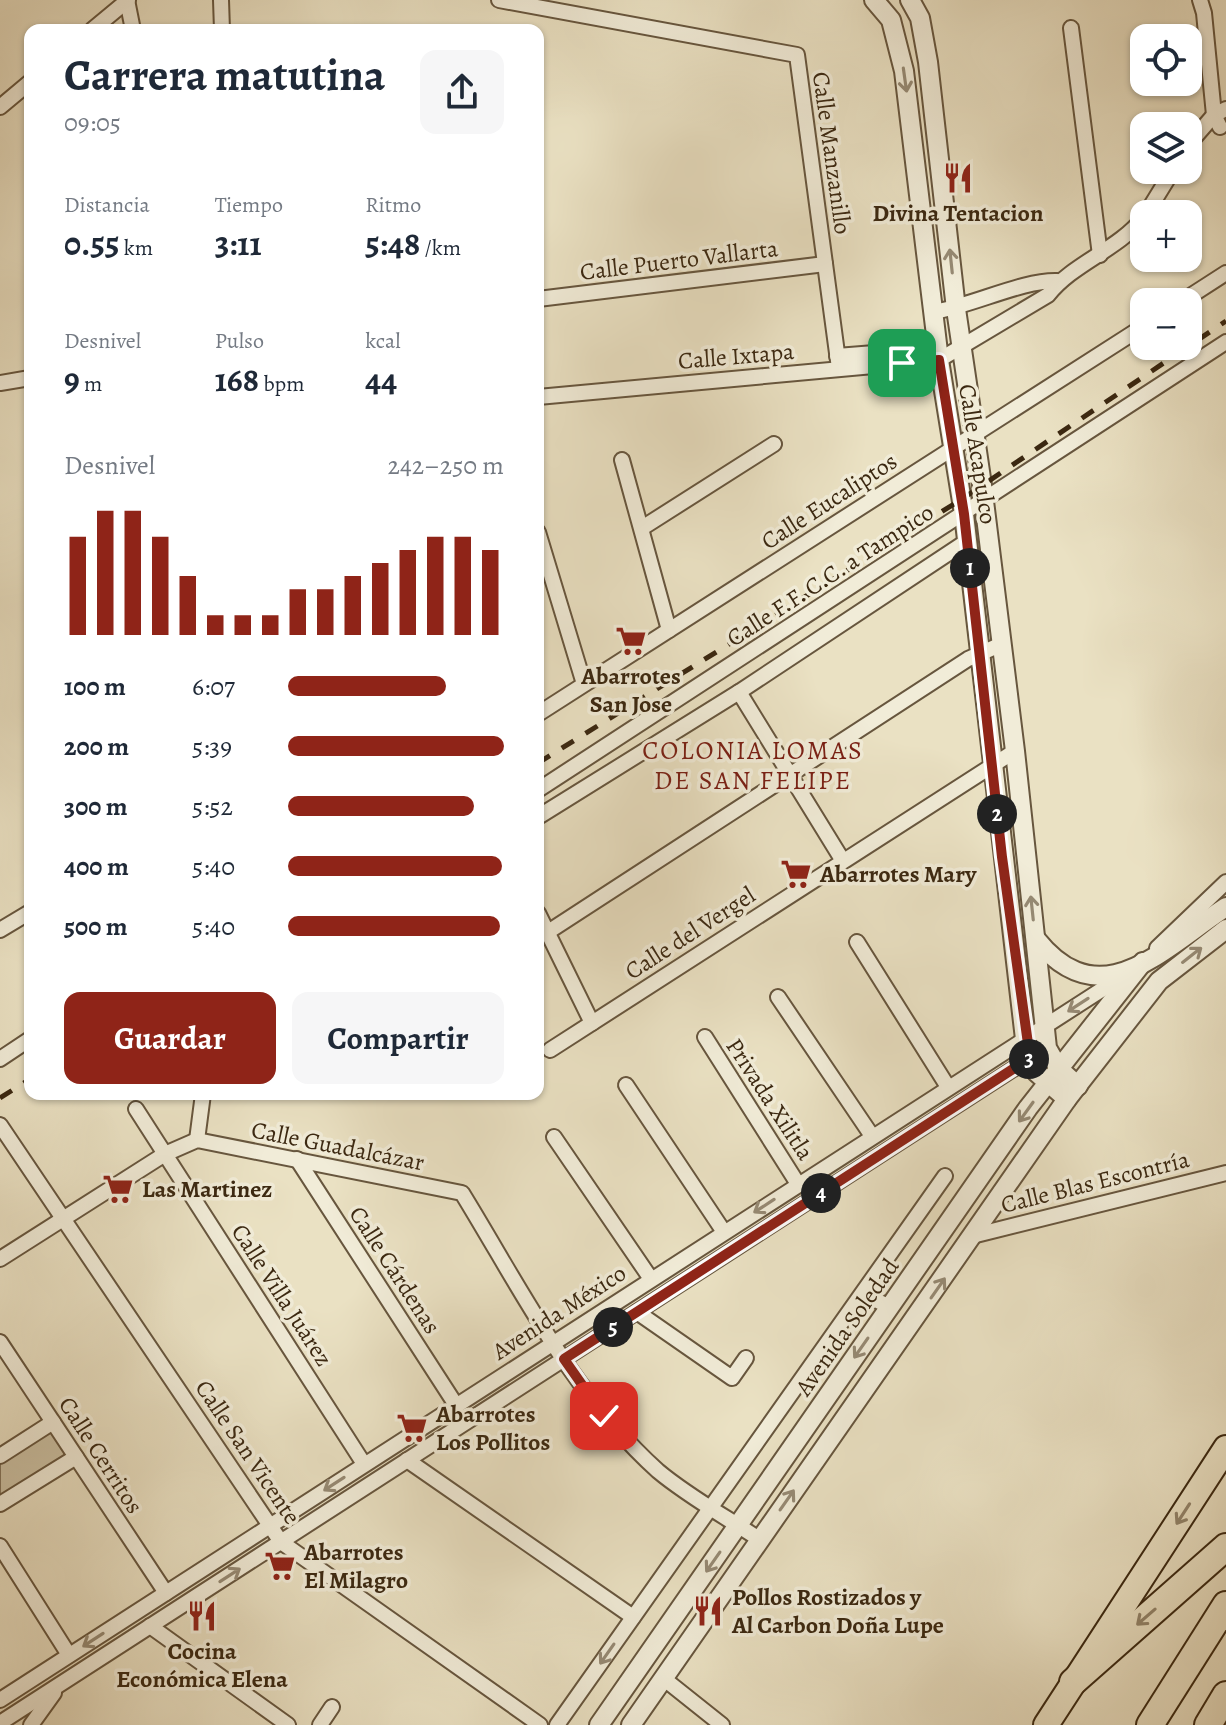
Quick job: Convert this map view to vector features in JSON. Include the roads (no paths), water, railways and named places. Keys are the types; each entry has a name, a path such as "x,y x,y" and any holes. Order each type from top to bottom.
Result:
{"highway":[{"path":"1073,1682 1226,1547"},
{"path":"1150,1725 1226,1605"}],"main road":[{"path":"1046,1725 1226,1448"}],"street":[{"path":"99,24 128,0"},
{"path":"128,0 132,24"},
{"path":"221,0 222,24"},
{"name":"Calle Manzanillo","path":"499,0 797,55 838,362"},
{"name":"Calle Acapulco","path":"910,0 920,18 928,62 956,309 984,500 1015,751 1044,1027 1053,1076"},
{"path":"1200,0 1221,119 1202,133"},
{"name":"Calle Acapulco","path":"880,2 891,20 904,71 938,354 964,514 1025,1039 1036,1072 1053,1076 1072,1093"},
{"path":"1071,28 1100,255"},
{"path":"0,107 24,87"},
{"path":"938,354 962,346 1048,295 1057,281 1100,255 1130,228"},
{"name":"Calle Puerto Vallarta","path":"544,298 825,264"},
{"path":"1202,288 1226,273"},
{"path":"933,312 956,309 1039,282 1057,281"},
{"path":"1004,294 1016,315"},
{"name":"Calle Eucaliptos","path":"544,710 1130,335"},
{"name":"Calle F.F. C.C. a Tampico","path":"544,786 1226,342"},
{"name":"Calle Ixtapa","path":"544,396 838,362 938,354"},
{"path":"0,383 24,379"},
{"path":"642,528 774,444"},
{"path":"622,460 669,630"},
{"path":"544,813 739,692 967,541"},
{"path":"544,552 584,684"},
{"path":"548,932 789,773 979,655 1002,644"},
{"path":"739,692 843,861"},
{"name":"Calle del Vergel","path":"550,1050 1015,751"},
{"name":"Avenida México","path":"0,1700 1143,962 1226,882"},
{"path":"1036,939 1052,960 1085,977 1110,978 1143,962 1226,907"},
{"path":"0,930 24,916"},
{"path":"544,924 592,1023"},
{"path":"631,1725 759,1539 976,1235 1072,1093 1159,981 1226,929"},
{"path":"857,942 948,1087"},
{"name":"Avenida Soledad","path":"599,1725 1053,1076 1143,962"},
{"path":"778,997 872,1136"},
{"name":"Privada Xilitla","path":"705,1037 798,1184"},
{"path":"0,1059 24,1043"},
{"name":"Avenida México","path":"0,1723 1047,1048"},
{"path":"626,1085 724,1232"},
{"path":"0,1259 165,1154 197,1140 202,1100"},
{"name":"Calle Villa Juárez","path":"136,1109 364,1464"},
{"name":"Calle San Vicente","path":"0,1125 281,1542 540,1725"},
{"path":"554,1137 651,1279"},
{"name":"Calle Guadalcázar","path":"197,1140 462,1193 553,1342"},
{"name":"Calle Cárdenas","path":"297,1159 456,1405"},
{"name":"Calle Blas Escontría","path":"976,1235 1226,1173"},
{"path":"557,1725 945,1176"},
{"path":"863,1294 890,1307"},
{"path":"637,1312 732,1378 746,1358"},
{"name":"Calle Cerritos","path":"0,1342 166,1593"},
{"path":"553,1342 585,1392 629,1443 669,1480 759,1539"},
{"path":"0,1456 53,1422"},
{"path":"0,1504 76,1457"},
{"path":"407,1460 633,1617"},
{"path":"0,1546 69,1655"},
{"path":"150,1626 288,1725"},
{"path":"663,1678 722,1725"},
{"path":"35,1724 59,1685"},
{"path":"320,1725 332,1707"}],"railway":[{"path":"544,759 962,499 1226,321"},
{"path":"0,1098 24,1083"}],"place":[{"name":"Divina Tentacion","path":"958,178"},
{"name":"Abarrotes San Jose","path":"631,641"},
{"name":"Abarrotes Mary","path":"796,874"},
{"name":"Las Martinez","path":"118,1189"},
{"name":"Abarrotes Los Pollitos","path":"412,1428"},
{"name":"Abarrotes El Milagro","path":"280,1566"},
{"name":"Pollos Rostizados y Al Carbon Doña Lupe","path":"708,1611"},
{"name":"Cocina Económica Elena","path":"202,1616"}],"district":[{"name":"COLONIA LOMAS DE SAN FELIPE","path":"753,765"}]}
